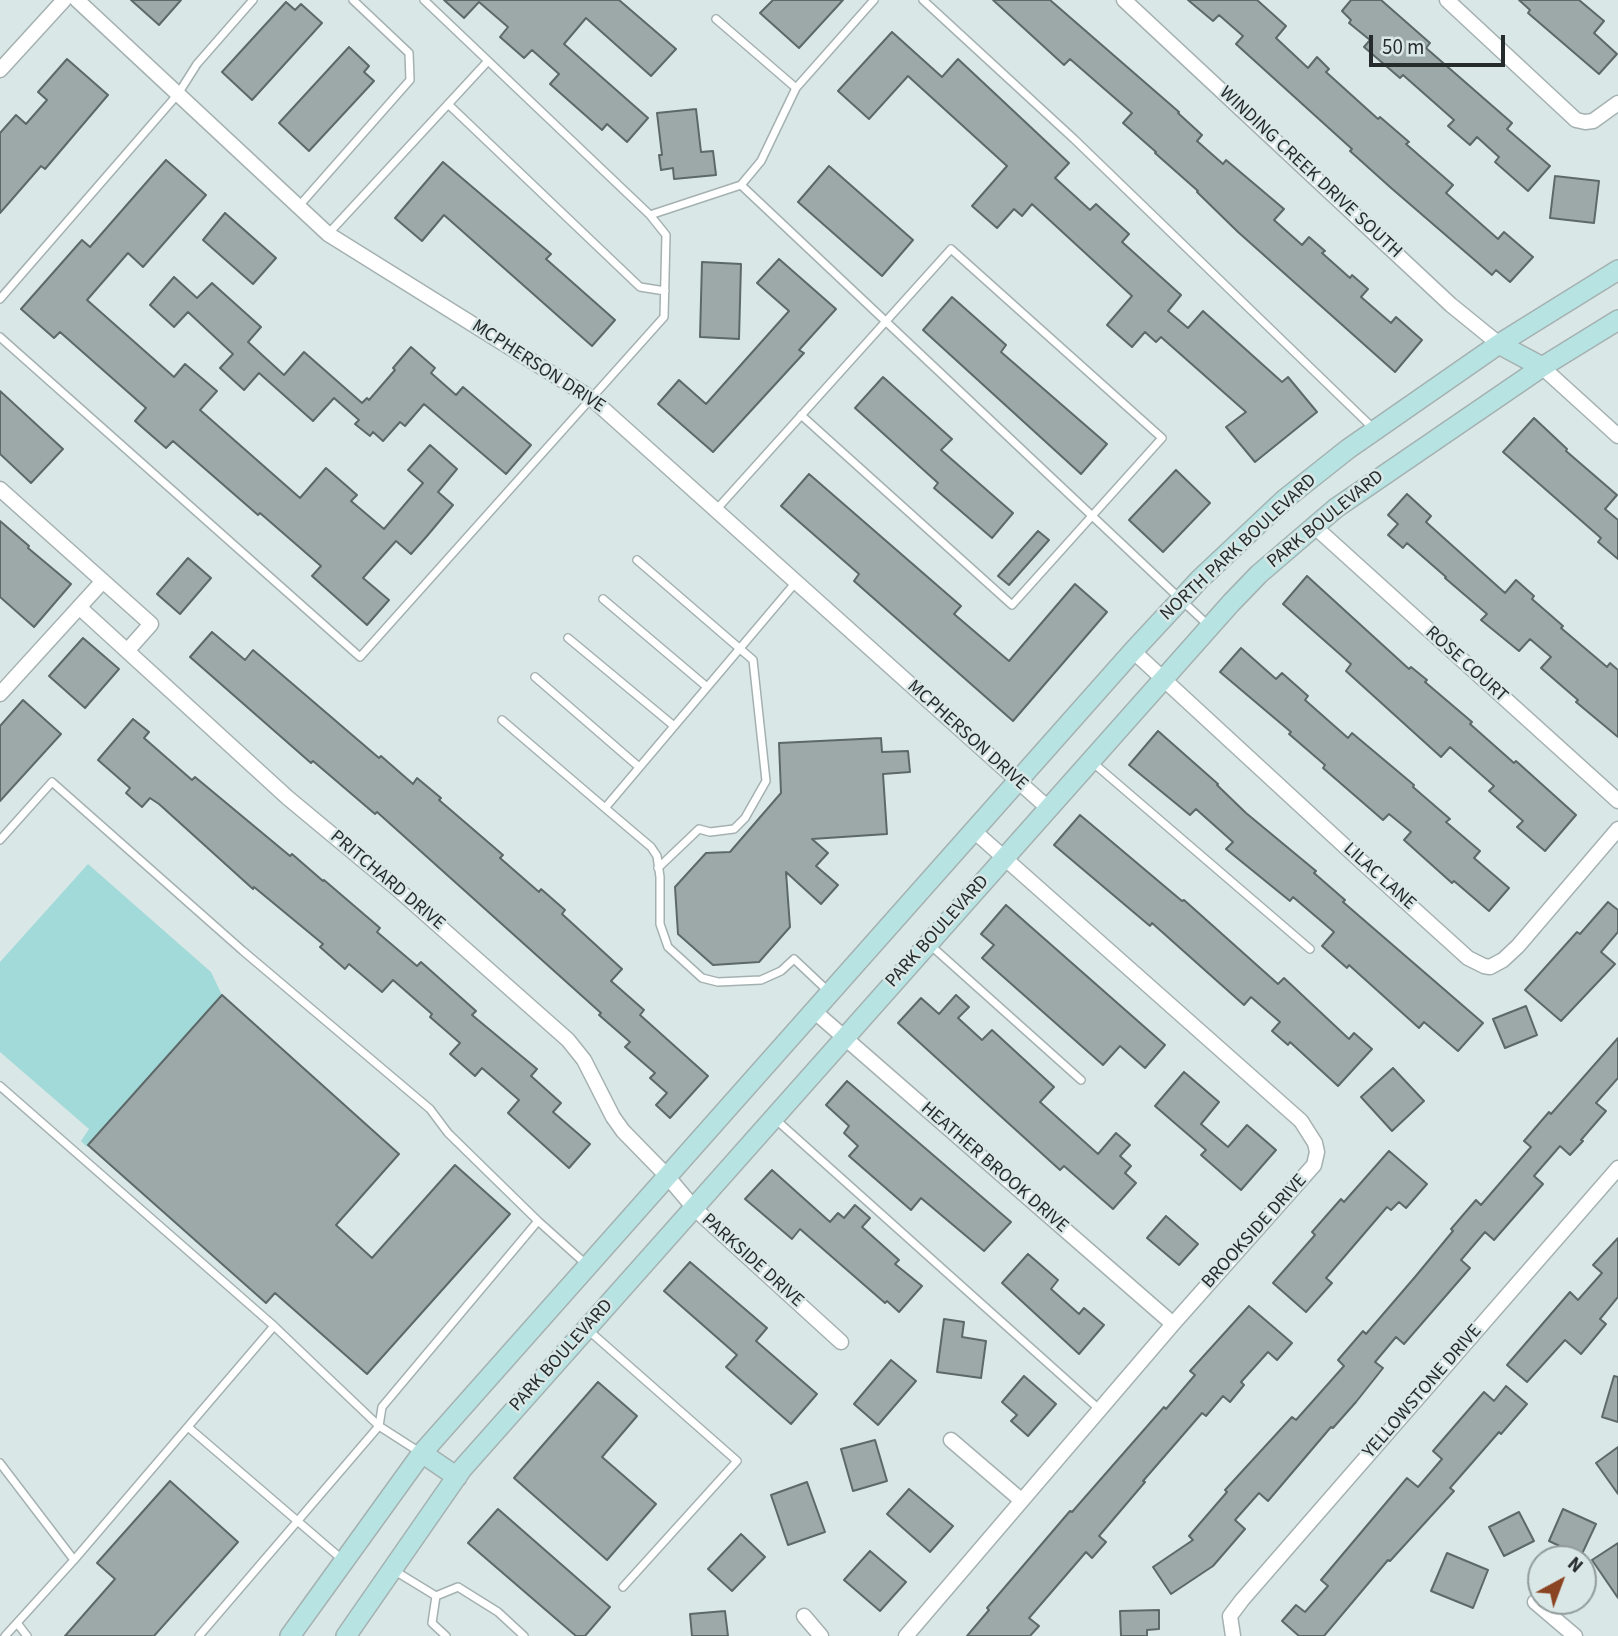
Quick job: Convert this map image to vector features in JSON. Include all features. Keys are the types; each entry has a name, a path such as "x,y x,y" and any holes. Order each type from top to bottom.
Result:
{"main road":[{"name":"NORTH PARK BOULEVARD","path":"974,831 1180,600 1285,499 1375,430 1499,344 1618,270"},
{"name":"PARK BOULEVARD","path":"346,1636 457,1477 1209,626 1259,574 1336,508 1378,477 1542,367 1618,320"},
{"path":"1499,344 1542,367"},
{"name":"PARK BOULEVARD","path":"290,1636 422,1454 974,831"},
{"path":"422,1454 457,1477"}],"street":[{"path":"0,70 64,0"},
{"name":"MCPHERSON DRIVE","path":"77,0 328,234 591,398 1048,808"},
{"name":"WINDING CREEK DRIVE SOUTH","path":"1124,0 1451,305 1499,344"},
{"path":"1447,0 1576,120 1593,121 1618,103"},
{"path":"1542,367 1618,436"},
{"path":"0,489 151,624 127,652"},
{"name":"ROSE COURT","path":"1315,527 1618,801"},
{"path":"3,683 103,581"},
{"name":"PRITCHARD DRIVE","path":"79,607 288,798 404,895 568,1040 584,1059 613,1117 623,1131 667,1176"},
{"name":"LILAC LANE","path":"1133,651 1468,958 1484,966 1490,967 1503,960 1518,946 1618,829"},
{"name":"BROOKSIDE DRIVE","path":"906,1636 1173,1324 1314,1165 1317,1152 1315,1143 1301,1121 974,831"},
{"name":"HEATHER BROOK DRIVE","path":"814,1011 1173,1324"},
{"name":"YELLOWSTONE DRIVE","path":"1233,1636 1230,1616 1618,1168"},
{"name":"PARKSIDE DRIVE","path":"667,1176 694,1208 841,1342"},
{"path":"951,1440 1021,1500"},
{"path":"1550,1615 1575,1636"},
{"path":"804,1616 821,1636"}],"lane":[{"path":"0,299 178,94 197,64 253,0"},
{"path":"298,207 410,80 409,53 353,0"},
{"path":"0,337 360,657 664,317 666,235 650,215 424,0"},
{"path":"650,215 741,185 761,161 796,88 874,0"},
{"path":"923,0 1083,148 1375,430"},
{"path":"716,19 796,88"},
{"path":"328,234 488,61"},
{"path":"448,104 640,287 665,291"},
{"path":"741,185 1209,626"},
{"path":"716,510 801,415 951,249 1162,438 1012,605 801,415"},
{"path":"637,560 753,660 766,781 746,818 734,829 710,832 699,829 659,868"},
{"path":"605,808 796,582"},
{"path":"603,599 707,687"},
{"path":"568,638 674,726"},
{"path":"535,677 639,767"},
{"path":"502,720 651,847 657,856 660,924 668,947 702,978 718,982 761,980 781,971 794,958 830,993"},
{"path":"1091,760 1310,950"},
{"path":"0,840 52,782 243,951 430,1109 448,1133 587,1265"},
{"path":"929,943 1081,1080"},
{"path":"0,1086 274,1325 379,1426 422,1454"},
{"path":"774,1118 1100,1409"},
{"path":"199,1636 379,1426 382,1407 538,1221"},
{"path":"5,1636 74,1560 274,1325"},
{"path":"587,1328 737,1461 624,1587"},
{"path":"188,1427 345,1562"},
{"path":"0,1463 74,1560"},
{"path":"392,1570 436,1596"},
{"path":"436,1596 458,1587 498,1612 524,1636"},
{"path":"436,1596 432,1623 446,1636"},
{"path":"17,1623 27,1636"}],"shaded area":[{"path":"88,864 211,972 222,995 87,1147 81,1141 89,1129 0,1052 0,962"}],"building":[{"path":"131,0 181,0 159,25"},
{"path":"444,0 619,0 676,49 651,76 586,18 564,44 648,118 627,142 607,124 602,130 550,84 559,74 532,50 524,58 500,37 508,27 479,2 464,18"},
{"path":"773,0 843,0 799,48 760,13"},
{"path":"993,0 1050,0 1179,112 1202,135 1197,141 1223,164 1226,160 1284,209 1274,220 1302,245 1309,237 1325,251 1322,253 1350,278 1352,275 1368,289 1361,297 1391,323 1396,317 1422,340 1395,372 1238,232 1198,191 1123,123 1132,113 1070,59 1064,65"},
{"path":"1188,0 1257,0 1286,26 1276,38 1308,68 1317,57 1329,69 1326,72 1378,119 1380,117 1409,142 1406,144 1453,185 1446,193 1498,239 1504,232 1533,257 1510,282 1496,270 1492,275 1350,151 1352,149 1236,44 1243,36 1219,15 1213,21"},
{"path":"1351,0 1381,0 1430,43 1426,48 1512,123 1507,129 1550,166 1528,191 1495,162 1499,157 1477,137 1470,145 1448,126 1454,120 1403,75 1400,78 1364,47 1370,40 1349,23 1351,20 1342,11"},
{"path":"1519,0 1579,0 1604,21 1594,33 1617,54 1599,74 1528,13 1530,10"},
{"path":"286,2 295,10 301,4 322,23 252,100 222,72"},
{"path":"892,32 942,77 958,59 1069,163 1055,178 1090,210 1096,204 1129,234 1122,242 1181,295 1168,311 1188,328 1203,311 1282,382 1288,377 1317,412 1255,462 1226,427 1246,412 1161,337 1156,342 1145,332 1132,347 1107,325 1132,296 1032,204 1022,216 1014,209 997,228 972,206 1007,166 908,76 869,119 838,91"},
{"path":"349,47 369,66 364,72 374,81 309,151 279,123"},
{"path":"67,59 108,95 45,169 41,166 0,213 0,133 16,115 26,124 47,100 38,92"},
{"path":"696,109 701,152 713,151 716,175 674,179 673,168 661,170 657,113"},
{"path":"166,160 206,195 143,267 128,253 87,300 174,377 185,364 217,391 200,410 300,498 326,468 357,495 351,501 384,529 423,483 408,470 430,445 457,469 438,492 453,505 427,536 411,554 396,541 363,578 389,600 367,625 312,576 321,566 173,441 166,448 135,421 146,408 60,332 54,338 21,309 82,240 90,247"},
{"path":"443,162 551,254 546,259 615,320 592,346 444,215 422,241 395,218"},
{"path":"829,166 913,240 882,276 798,202"},
{"path":"1555,176 1599,181 1594,223 1550,218"},
{"path":"225,213 276,258 253,284 203,240"},
{"path":"779,259 836,309 799,350 804,353 713,452 658,404 679,380 706,404 789,311 757,283"},
{"path":"702,262 741,264 739,339 700,337"},
{"path":"174,277 197,298 212,283 261,327 248,342 284,375 304,352 362,403 367,398 369,400 411,347 435,368 431,373 456,395 463,387 531,445 506,474 424,404 405,426 400,422 383,441 373,432 370,436 355,424 359,420 334,398 313,421 259,373 244,390 220,368 233,354 188,312 174,327 150,305"},
{"path":"952,297 1006,345 1001,352 1107,444 1081,474 923,330"},
{"path":"883,377 952,439 941,450 1013,513 992,538 934,488 938,483 855,408"},
{"path":"0,391 63,449 31,483 0,454"},
{"path":"1534,418 1567,449 1566,451 1617,495 1605,509 1618,520 1618,559 1598,542 1601,538 1503,452"},
{"path":"1176,470 1210,503 1163,552 1129,520"},
{"path":"809,474 961,606 954,614 1009,661 1075,584 1107,612 1013,721 854,581 859,574 781,506"},
{"path":"1407,494 1431,516 1426,522 1505,593 1516,580 1534,596 1532,599 1563,626 1561,628 1607,667 1610,663 1618,670 1618,737 1541,668 1551,657 1530,639 1519,651 1481,620 1487,614 1446,577 1407,543 1403,548 1388,535 1398,524 1388,515"},
{"path":"0,521 71,584 34,627 0,597"},
{"path":"1038,531 1049,540 1009,585 998,576"},
{"path":"188,558 211,578 180,614 157,594"},
{"path":"1307,576 1409,669 1411,667 1427,680 1425,682 1472,722 1470,724 1576,815 1545,851 1517,827 1523,821 1489,791 1494,786 1450,747 1441,757 1346,671 1351,664 1283,604"},
{"path":"212,632 245,660 253,650 379,758 381,756 413,784 417,778 503,855 500,858 539,892 541,889 565,910 562,914 622,969 611,981 644,1010 640,1015 708,1076 670,1118 656,1105 667,1093 650,1078 655,1073 625,1047 630,1042 599,1015 601,1013 377,812 375,814 313,761 311,763 190,657"},
{"path":"83,638 119,669 85,708 49,676"},
{"path":"1241,648 1276,679 1282,673 1308,696 1305,700 1348,738 1352,733 1450,819 1446,822 1480,851 1474,858 1509,888 1489,911 1454,881 1452,883 1404,840 1411,832 1389,814 1383,820 1323,768 1325,765 1289,734 1291,732 1220,672"},
{"path":"23,700 61,734 0,801 0,726"},
{"path":"133,719 149,732 144,738 192,780 195,777 290,856 292,854 324,880 380,928 377,932 417,966 421,962 476,1011 472,1015 537,1069 531,1076 561,1103 553,1112 590,1144 569,1168 508,1113 519,1100 482,1068 475,1076 450,1054 460,1043 393,980 382,992 349,964 345,969 320,947 323,944 254,887 253,889 159,804 150,798 142,807 126,793 130,788 98,760"},
{"path":"1158,731 1218,784 1246,813 1316,871 1314,873 1345,900 1343,902 1483,1023 1458,1051 1424,1022 1419,1028 1349,965 1347,968 1322,946 1334,932 1293,897 1290,901 1226,849 1233,842 1196,809 1190,815 1129,765"},
{"path":"881,738 882,752 908,751 910,772 883,774 887,834 812,839 828,853 816,866 838,885 821,904 786,872 790,927 759,962 713,965 678,934 675,887 706,853 730,852 781,793 779,743"},
{"path":"1080,815 1184,900 1278,984 1284,978 1349,1039 1354,1033 1372,1049 1338,1086 1290,1042 1288,1045 1272,1031 1280,1022 1251,997 1244,1005 1152,923 1150,926 1054,845"},
{"path":"1608,902 1618,910 1618,932 1601,952 1615,964 1561,1021 1525,990"},
{"path":"1006,905 1165,1045 1145,1068 1120,1046 1103,1065 982,958 994,945 981,934"},
{"path":"222,995 399,1154 336,1225 372,1258 455,1165 510,1214 367,1374 275,1293 266,1303 88,1145"},
{"path":"956,995 969,1007 958,1018 982,1040 992,1030 1054,1087 1040,1102 1098,1154 1116,1133 1130,1145 1120,1156 1131,1166 1125,1173 1136,1183 1113,1209 1064,1166 1060,1170 898,1023 921,998 939,1014"},
{"path":"1526,1006 1537,1035 1505,1048 1493,1019"},
{"path":"1618,1038 1618,1078 1596,1103 1606,1111 1581,1140 1583,1141 1570,1155 1560,1146 1534,1176 1543,1184 1494,1240 1485,1232 1461,1260 1470,1268 1404,1344 1396,1337 1375,1362 1383,1368 1356,1402 1268,1501 1259,1493 1235,1520 1245,1529 1213,1566 1171,1594 1153,1567 1193,1540 1189,1536 1227,1492 1225,1490 1292,1417 1296,1420 1344,1366 1338,1360 1363,1331 1366,1334 1476,1200 1481,1205 1531,1147 1524,1141"},
{"path":"1393,1068 1424,1101 1392,1131 1361,1097"},
{"path":"1184,1072 1219,1102 1201,1124 1228,1147 1247,1125 1276,1150 1241,1190 1201,1155 1206,1150 1155,1106"},
{"path":"847,1081 1011,1222 984,1251 921,1198 911,1210 849,1156 858,1146 844,1133 849,1126 826,1105"},
{"path":"1389,1151 1427,1184 1406,1208 1399,1202 1391,1210 1387,1207 1326,1278 1332,1283 1306,1312 1273,1283 1315,1235 1312,1232 1341,1199 1344,1202"},
{"path":"772,1170 830,1222 838,1213 844,1218 855,1205 870,1218 862,1227 899,1260 895,1264 922,1286 899,1312 800,1229 792,1239 745,1199"},
{"path":"1166,1216 1198,1244 1179,1265 1147,1238"},
{"path":"1618,1238 1618,1297 1600,1319 1606,1324 1581,1354 1565,1340 1527,1382 1507,1365 1570,1292 1578,1300 1602,1273 1593,1265"},
{"path":"1028,1254 1058,1280 1051,1289 1079,1314 1084,1308 1104,1325 1079,1354 1002,1283"},
{"path":"690,1262 767,1328 756,1341 817,1394 791,1424 726,1367 737,1355 664,1291"},
{"path":"1249,1306 1292,1343 1277,1360 1268,1352 1241,1382 1244,1385 1230,1402 1223,1396 1206,1416 1202,1413 1099,1536 1106,1542 1092,1558 1086,1552 1029,1618 1039,1626 1030,1636 967,1636 989,1610 987,1608 1070,1511 1072,1512 1164,1407 1166,1409 1195,1375 1190,1371"},
{"path":"944,1319 964,1322 962,1337 986,1341 981,1378 937,1372"},
{"path":"891,1360 916,1381 878,1425 854,1404"},
{"path":"1024,1376 1056,1404 1028,1436 1011,1421 1017,1415 1002,1402"},
{"path":"1614,1376 1618,1377 1618,1422 1602,1417"},
{"path":"598,1382 637,1416 602,1457 656,1504 607,1560 514,1478"},
{"path":"1506,1386 1527,1404 1450,1488 1454,1491 1390,1561 1388,1560 1324,1636 1299,1636 1282,1621 1296,1605 1305,1612 1328,1586 1321,1580 1407,1478 1418,1487 1442,1459 1433,1451 1484,1392 1494,1401"},
{"path":"875,1440 887,1481 853,1491 841,1449"},
{"path":"1618,1447 1618,1494 1596,1463"},
{"path":"170,1481 238,1542 154,1636 65,1636 115,1579 97,1563"},
{"path":"807,1482 825,1532 788,1545 771,1495"},
{"path":"909,1489 953,1526 930,1552 887,1514"},
{"path":"498,1509 610,1607 585,1636 576,1636 468,1543"},
{"path":"1563,1509 1596,1524 1586,1545 1558,1545 1549,1541"},
{"path":"1519,1512 1534,1541 1504,1556 1489,1527"},
{"path":"741,1534 765,1557 732,1591 708,1569"},
{"path":"1618,1543 1618,1598 1597,1567 1597,1557"},
{"path":"870,1551 906,1582 880,1611 844,1580"},
{"path":"1447,1553 1488,1570 1473,1608 1431,1591"},
{"path":"1159,1610 1159,1629 1147,1630 1147,1636 1121,1636 1120,1611"},
{"path":"725,1611 728,1636 692,1636 690,1614"}]}
